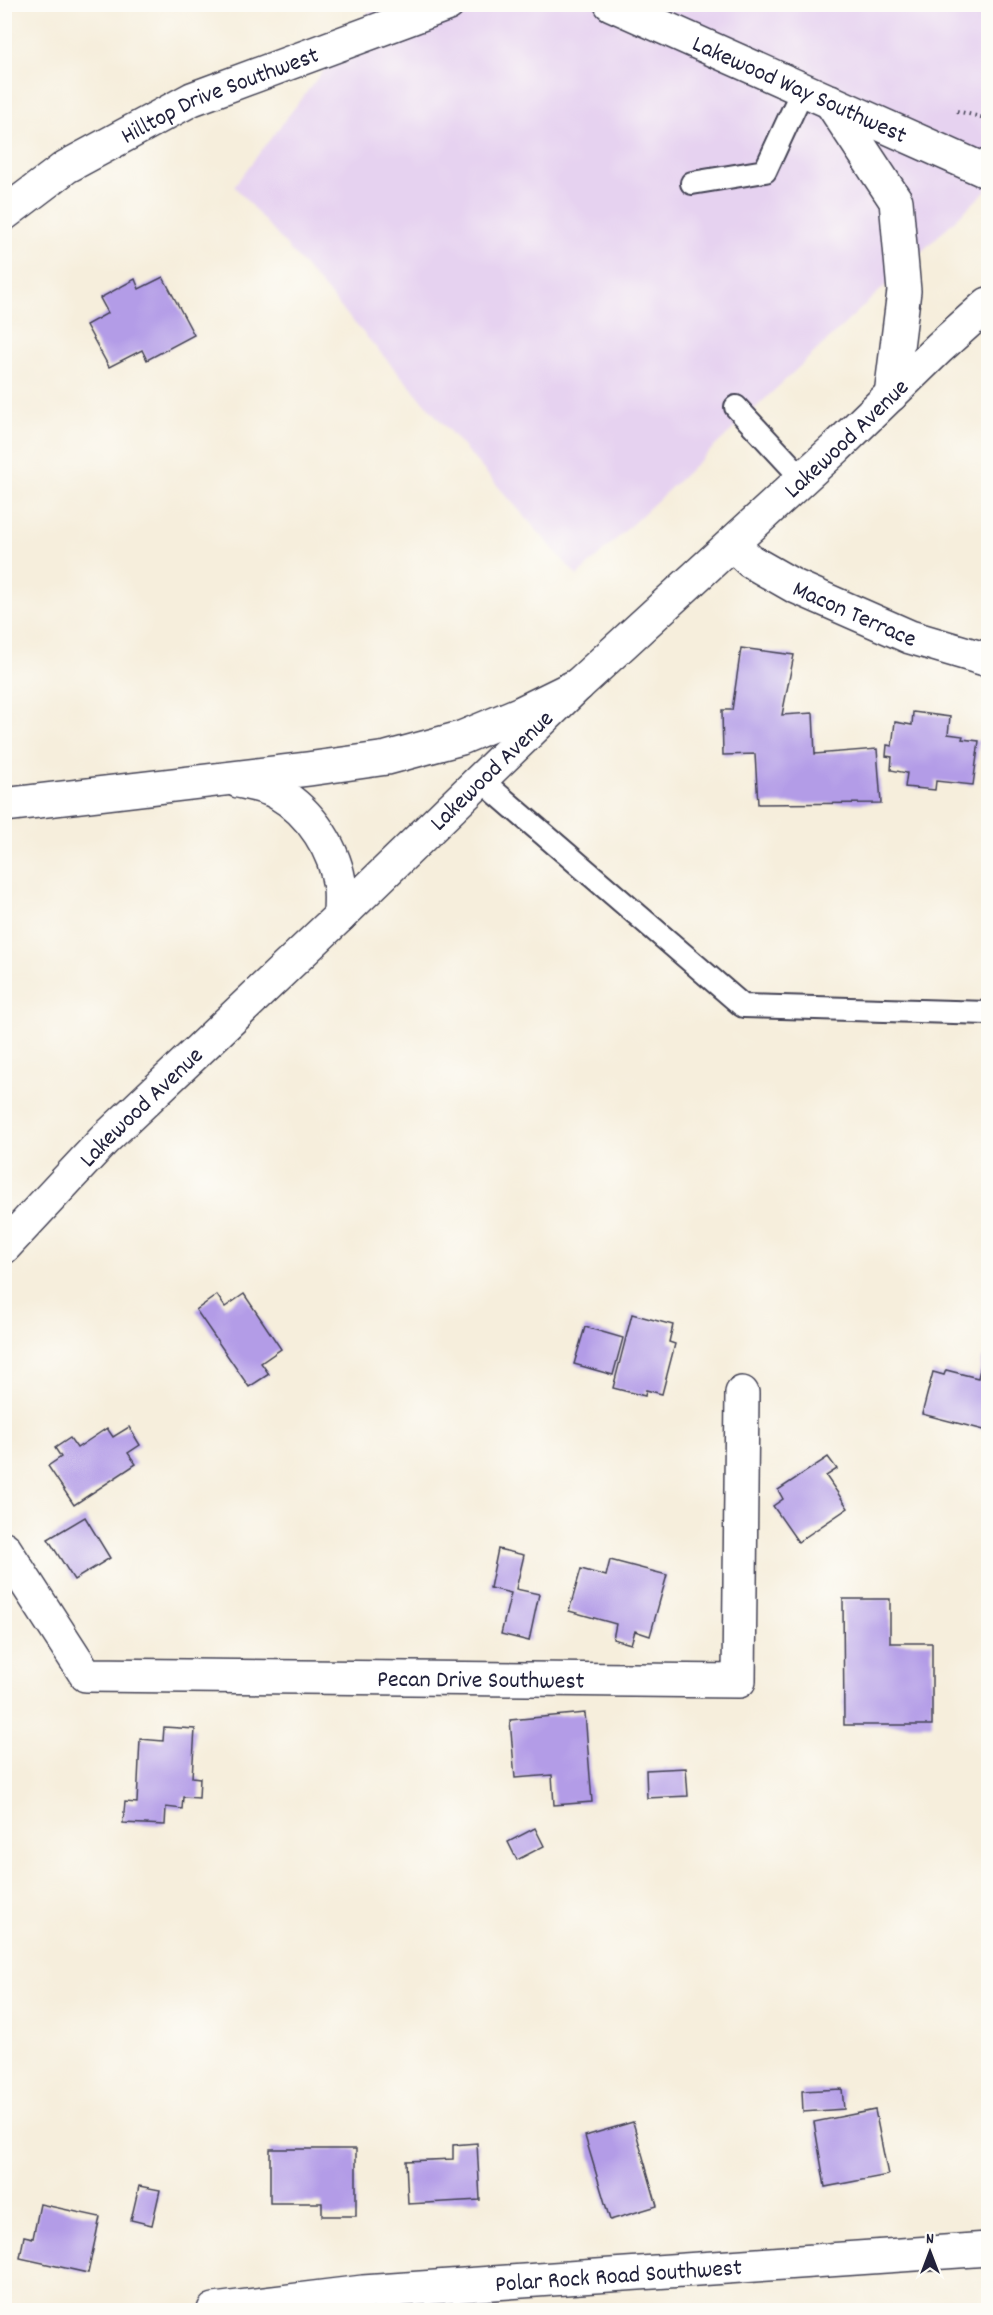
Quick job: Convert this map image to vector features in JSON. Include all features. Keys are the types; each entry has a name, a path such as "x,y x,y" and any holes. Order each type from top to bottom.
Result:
{"main road":[{"name":"Hilltop Drive Southwest","path":"4,214 66,167 192,99 448,4"},
{"name":"Lakewood Way Southwest","path":"611,4 988,172"},
{"path":"816,95 896,201 904,291 891,394"},
{"name":"Lakewood Avenue","path":"4,1247 104,1140 340,916 578,685 988,304"},
{"name":"Macon Terrace","path":"732,544 750,561 794,586 909,637 988,660"},
{"path":"4,805 387,758 461,738 521,713 578,685"},
{"path":"229,778 261,786 279,794 297,808 316,828 330,853 340,886 340,916"},
{"name":"Pecan Drive Southwest","path":"4,1548 86,1675 739,1681 742,1393"},
{"name":"Polar Rock Road Southwest","path":"214,2310 363,2301 988,2249"}],"lane":[{"path":"692,183 765,171 816,95"},
{"path":"736,407 803,478"},
{"path":"481,780 743,1006 988,1013"}],"path":[{"path":"957,111 988,119"}],"shaded area":[{"path":"374,5 988,5 988,189 577,576 234,186"}],"building":[{"path":"163,277 194,335 147,360 142,350 109,367 86,325 108,313 100,298 135,279 139,289"},
{"path":"741,648 794,655 782,715 813,713 815,754 877,749 881,803 758,804 755,754 723,755 722,710 732,710"},
{"path":"913,712 950,717 948,734 979,741 973,785 936,781 935,790 905,787 907,773 891,770 892,757 886,756 887,745 892,746 895,722 912,725"},
{"path":"244,1294 281,1349 261,1363 269,1374 249,1387 196,1310 217,1295 225,1307"},
{"path":"632,1314 673,1325 669,1342 675,1344 662,1394 646,1390 645,1396 613,1388"},
{"path":"585,1327 623,1338 613,1375 574,1364"},
{"path":"983,1357 988,1359 988,1431 922,1414 933,1372 944,1375 946,1370 978,1378"},
{"path":"129,1427 140,1445 128,1453 136,1464 74,1505 48,1466 61,1457 55,1448 70,1438 77,1448 107,1428 113,1437"},
{"path":"828,1457 837,1469 826,1476 848,1508 798,1542 773,1506 783,1499 778,1490"},
{"path":"85,1517 110,1558 74,1580 48,1539"},
{"path":"498,1549 524,1555 516,1589 539,1594 529,1641 501,1634 511,1593 490,1588"},
{"path":"610,1560 667,1575 650,1636 635,1631 631,1644 613,1639 616,1624 569,1611 581,1569 606,1576"},
{"path":"843,1599 890,1599 890,1643 932,1643 932,1725 844,1725"},
{"path":"585,1713 592,1802 554,1805 552,1775 515,1778 510,1720"},
{"path":"164,1727 195,1729 192,1777 200,1778 199,1798 183,1797 182,1809 166,1807 165,1825 123,1823 125,1802 137,1803 140,1739 163,1741"},
{"path":"686,1768 688,1796 647,1798 646,1770"},
{"path":"535,1828 544,1846 517,1860 508,1842"},
{"path":"842,2089 844,2109 803,2112 802,2091"},
{"path":"875,2110 888,2175 825,2187 814,2122"},
{"path":"633,2122 657,2206 610,2220 585,2136"},
{"path":"477,2143 480,2200 408,2204 406,2161 453,2159 453,2145"},
{"path":"270,2149 356,2149 356,2216 322,2216 322,2203 270,2203"},
{"path":"139,2186 160,2190 152,2225 131,2220"},
{"path":"40,2204 100,2217 88,2273 20,2258 24,2236 33,2238"}]}
